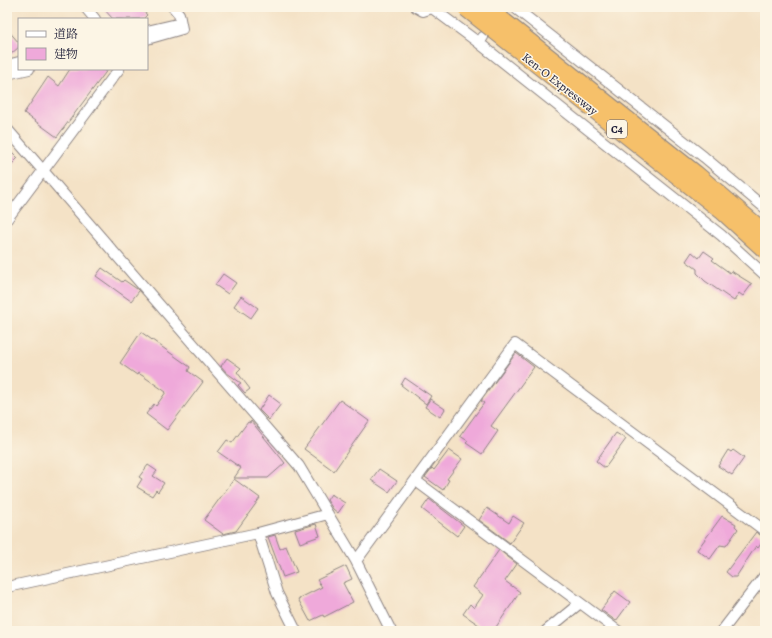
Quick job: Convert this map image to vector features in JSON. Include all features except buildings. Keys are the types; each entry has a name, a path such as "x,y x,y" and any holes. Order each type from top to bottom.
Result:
{"highway":[{"name":"Ken-O Expressway","path":"486,7 696,173 765,232"},
{"name":"Ken-O Expressway","path":"466,9 721,211 765,251"}],"street":[{"path":"85,7 94,18"},
{"path":"148,39 182,29 179,14 173,7"},
{"path":"416,7 424,11 432,8 481,40 721,235 765,275"},
{"path":"509,7 704,156 765,208"},
{"path":"148,31 181,23"},
{"path":"7,66 18,62"},
{"path":"7,74 24,70"},
{"path":"7,219 118,70"},
{"path":"7,129 299,466 356,561 391,631"},
{"path":"356,561 515,344 765,532"},
{"path":"416,481 618,631"},
{"path":"7,587 258,533 328,514"},
{"path":"258,533 277,593 296,631"},
{"path":"722,631 765,575"},
{"path":"546,631 580,603"}],"tunnel":[{"path":"495,22 507,8"}]}
